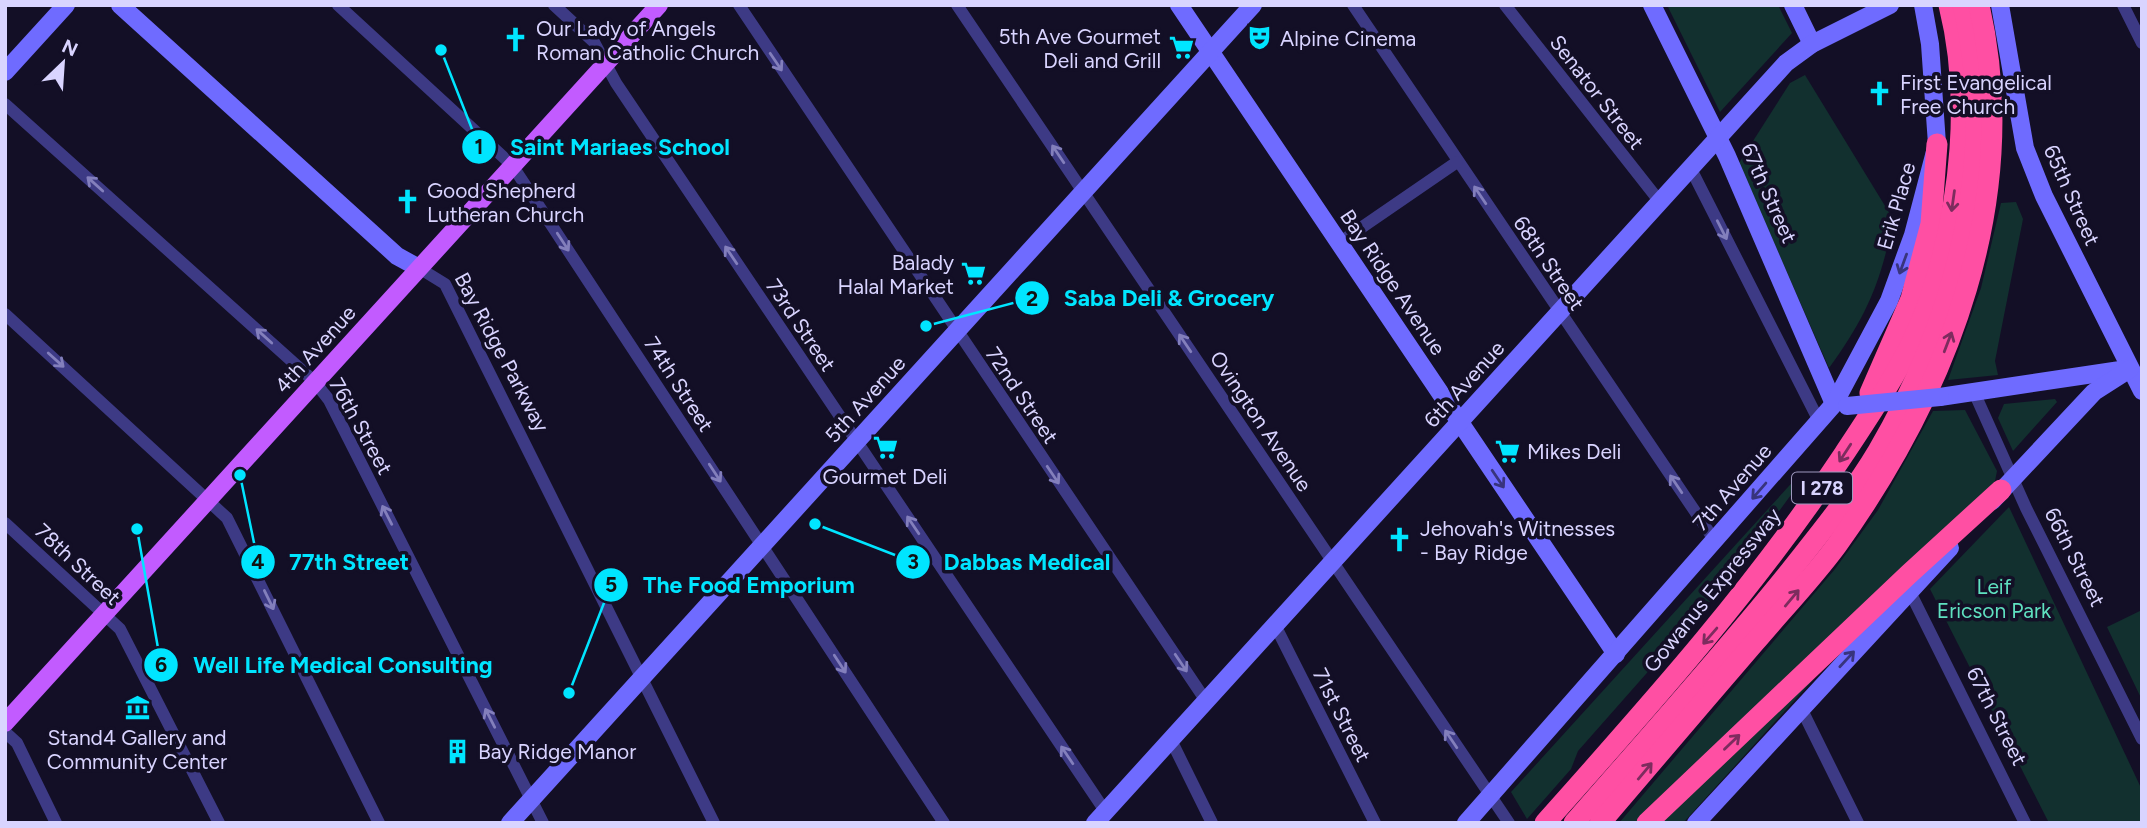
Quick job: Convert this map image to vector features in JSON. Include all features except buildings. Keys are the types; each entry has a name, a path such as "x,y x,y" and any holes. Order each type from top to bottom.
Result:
{"highway":[{"name":"Gowanus Expressway","path":"1601,823 1835,547 1881,480 1910,428 1959,313 1982,234 1992,161 1977,82 1949,5"},
{"name":"I 278","path":"1576,823 1827,524 1878,451 1921,367 1965,234 1978,128 1977,82 1972,41 1963,5"},
{"name":"Gowanus Expressway","path":"1545,823 1750,586 1810,506 1867,419 1907,350 1932,294 1950,228 1959,159 1977,82 1979,5"},
{"path":"1867,419 1871,388 1911,299 1931,224 1937,144"},
{"path":"1647,823 2007,484"}],"main road":[{"name":"4th Avenue","path":"5,723 659,5"}],"street":[{"path":"5,72 66,5"},
{"name":"Bay Ridge Parkway","path":"120,5 397,256 444,284 715,823"},
{"name":"74th Street","path":"338,5 512,165 944,823"},
{"name":"73rd Street","path":"554,5 594,42 1100,817"},
{"name":"72nd Street","path":"738,5 1206,701"},
{"name":"Ovington Avenue","path":"957,5 1506,818"},
{"name":"Bay Ridge Avenue","path":"1179,5 1616,654"},
{"name":"5th Avenue","path":"510,823 1253,5"},
{"name":"68th Street","path":"1353,5 1715,541"},
{"name":"Senator Street","path":"1505,5 1660,202"},
{"name":"67th Street","path":"1652,5 1718,137 1840,405"},
{"path":"1793,5 1812,44"},
{"name":"6th Avenue","path":"1100,817 1790,59 1812,44 1890,5"},
{"name":"Erik Place","path":"1840,405 1889,302 1913,235 1937,144 1930,44 1923,5"},
{"name":"65th Street","path":"2000,5 2025,148 2043,196 2136,366 2142,391"},
{"path":"2123,5 2142,43"},
{"name":"76th Street","path":"5,104 315,382 329,400 543,823"},
{"path":"1339,243 1457,162"},
{"path":"1690,169 1819,421"},
{"path":"5,314 227,518 379,823"},
{"path":"1840,405 1940,397 2136,366"},
{"path":"1696,823 2094,392 2136,366"},
{"name":"66th Street","path":"1974,392 2007,484 2142,739"},
{"name":"7th Avenue","path":"1466,823 1819,421 1840,405"},
{"name":"78th Street","path":"5,523 120,629 219,823"},
{"name":"67th Street","path":"1910,592 2025,823"},
{"name":"71st Street","path":"1275,625 1375,823"},
{"path":"1801,708 1858,823"},
{"path":"5,732 17,743 56,823"},
{"path":"1171,740 1212,823"}],"green space":[{"path":"1667,5 1778,5 1792,33 1720,112"},
{"path":"1805,75 1893,219 1884,261 1871,298 1829,368 1739,163 1790,83"},
{"path":"2016,202 2023,219 1995,361 1998,375 1948,380 1981,288 2001,203"},
{"path":"2055,399 2057,402 2013,451 1998,418 2004,404"},
{"path":"1965,410 1997,471 1995,481 1950,529 1639,823 1619,823 1835,569 1878,510 1933,411"},
{"path":"1799,475 1796,488 1728,581 1578,751 1571,769 1527,819 1511,792"},
{"name":"Leif Ericson Park","path":"2009,507 2142,790 2142,823 2049,823 1930,589"},
{"path":"2142,610 2142,700 2107,627"},
{"path":"1814,679 1683,823 1658,823 1811,681"}],"place":[{"name":"Alpine Cinema","path":"1260,38"},
{"name":"Our Lady of Angels Roman Catholic Church","path":"516,40"},
{"name":"5th Ave Gourmet Deli and Grill","path":"1181,48"},
{"name":"Saint Mariaes School","path":"441,50"},
{"name":"First Evangelical Free Church","path":"1880,94"},
{"name":"Good Shepherd Lutheran Church","path":"407,202"},
{"name":"Balady Halal Market","path":"974,274"},
{"name":"Saba Deli & Grocery","path":"926,326"},
{"name":"Gourmet Deli","path":"885,447"},
{"name":"Mikes Deli","path":"1507,451"},
{"name":"77th Street","path":"240,475"},
{"name":"Dabbas Medical","path":"815,524"},
{"name":"Well Life Medical Consulting","path":"137,529"},
{"name":"Jehovah's Witnesses - Bay Ridge","path":"1400,540"},
{"name":"The Food Emporium","path":"569,693"},
{"name":"Stand4 Gallery and Community Center","path":"137,708"},
{"name":"Bay Ridge Manor","path":"458,751"}]}
